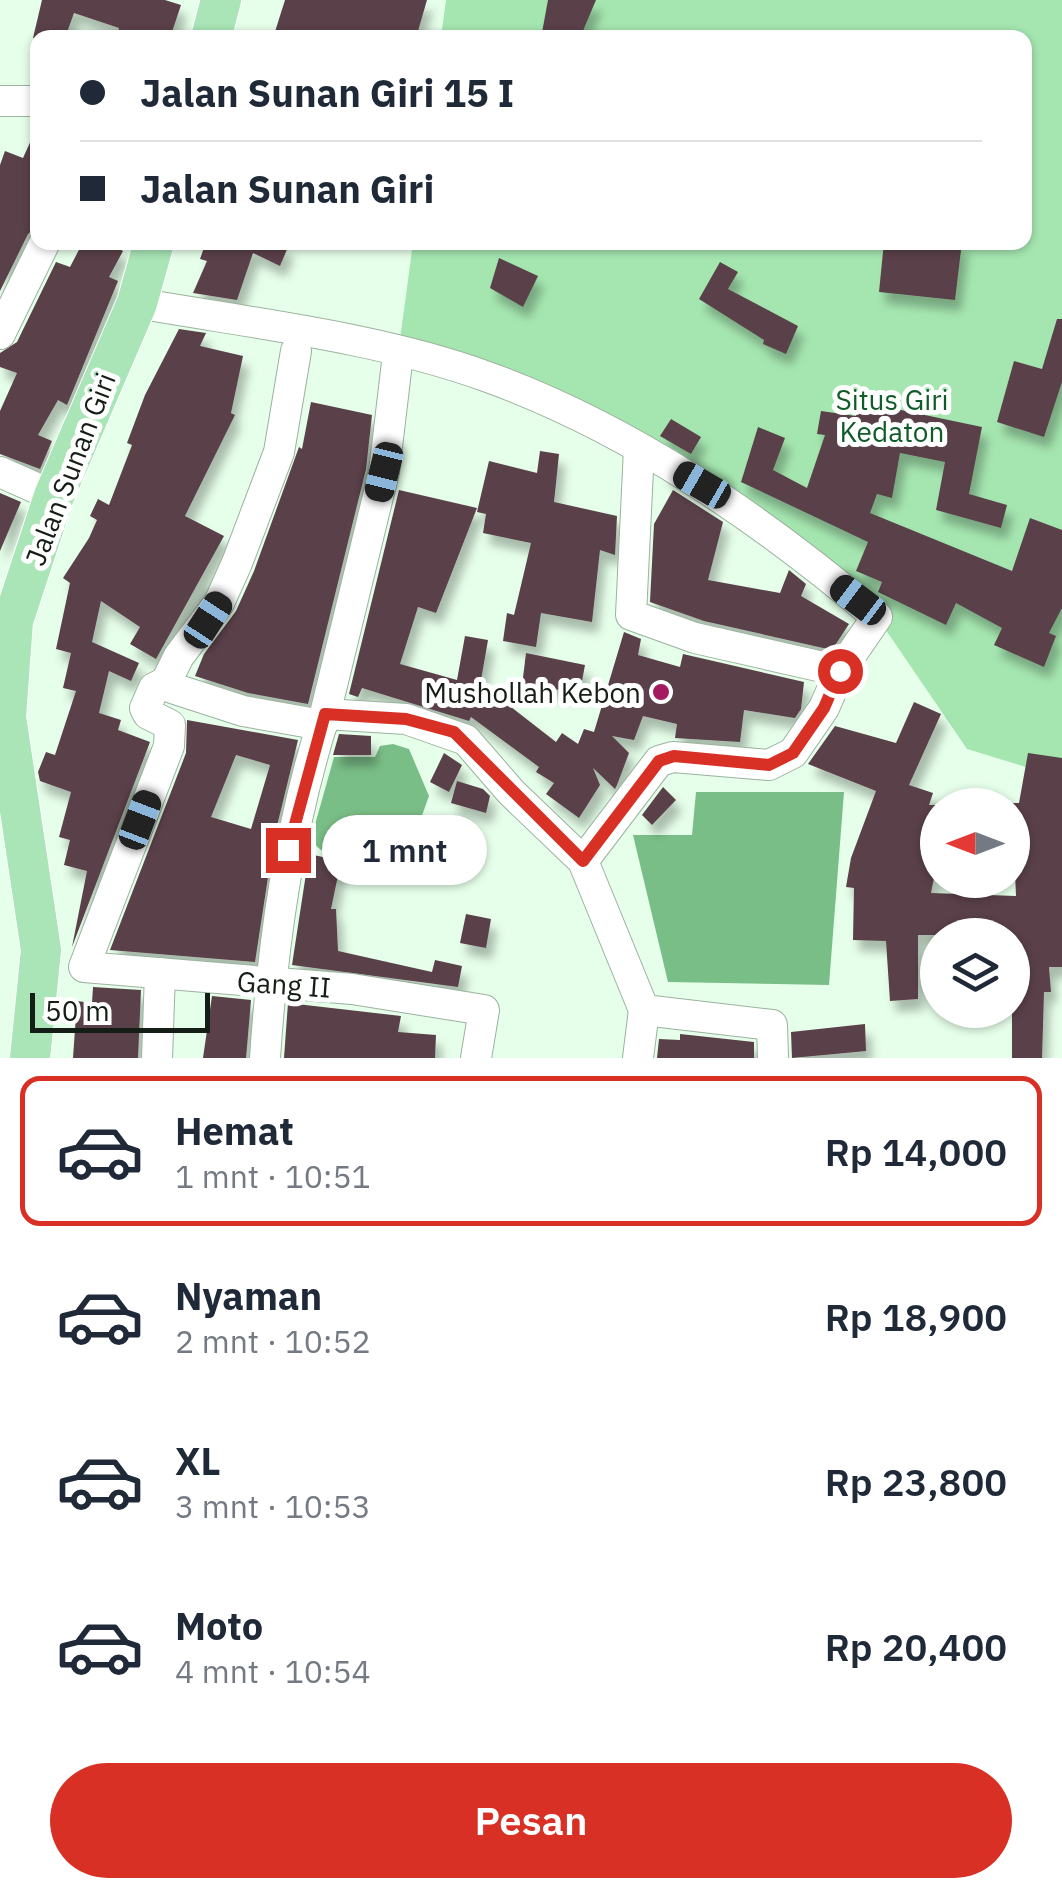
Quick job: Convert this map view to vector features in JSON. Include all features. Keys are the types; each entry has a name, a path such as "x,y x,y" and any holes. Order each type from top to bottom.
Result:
{"main road":[{"path":"213,30 221,0"},
{"name":"Jalan Sunan Giri","path":"30,1058 41,950 6,717 13,621 54,496 137,302 152,250"}],"street":[{"path":"0,101 30,100"},
{"path":"0,334 41,250"},
{"path":"137,302 398,354 485,376 639,449 702,485 807,558 878,617 840,671 824,708 793,753 769,765 674,756 659,761 583,861"},
{"path":"296,351 279,452 237,563 219,602 179,656 166,682 168,687 206,701 323,719 406,719 454,732 583,861 644,1010 638,1058"},
{"path":"265,1058 270,984 288,850 384,472 398,354"},
{"path":"639,449 631,615 695,638 840,671"},
{"path":"0,472 54,496"},
{"name":"Gang II","path":"166,682 154,688 145,708 148,714 170,725 169,746 84,967 352,989 484,1010 476,1058"},
{"path":"157,1058 160,972"},
{"path":"644,1010 772,1025 773,1058"}],"green space":[{"name":"Situs Giri Kedaton","path":"446,0 1062,0 1062,778 967,749 877,617 580,419 398,354 412,250 1032,250 1032,30 442,30"}],"shaded area":[{"path":"393,744 409,749 429,796 414,838 391,865 336,858 317,847 311,839 334,757 375,757 380,746"},
{"path":"696,792 844,792 829,985 668,982 633,835 692,835"}],"building":[{"path":"42,0 165,0 181,5 173,30 119,30 74,13 68,30 35,30"},
{"path":"285,0 427,0 418,30 276,30"},
{"path":"548,0 596,0 583,30 542,30"},
{"path":"30,143 30,232 0,291 0,165 5,151 23,158"},
{"path":"79,250 123,251 109,277 118,281 67,405 58,400 38,435 52,441 40,469 0,454 0,411 17,373 0,367 0,353 17,342 56,262 70,267"},
{"path":"203,250 287,250 280,266 253,253 237,300 193,293 207,261 200,259"},
{"path":"883,250 961,250 955,300 879,292"},
{"path":"499,258 538,276 523,307 490,288"},
{"path":"720,262 738,272 728,289 798,326 786,354 763,344 764,340 699,299"},
{"path":"1057,319 1062,319 1062,382 1044,437 997,422 1014,361 1042,369"},
{"path":"179,329 206,333 200,346 243,356 231,413 235,415 185,516 224,536 156,659 130,644 140,627 101,601 92,642 139,663 131,681 109,671 99,713 121,720 118,730 150,742 72,947 87,871 64,865 70,840 59,837 71,792 40,781 38,772 46,752 55,755 76,691 63,688 71,653 56,649 70,583 63,578 97,520 90,516 98,499 109,505 132,445 127,443 145,395"},
{"path":"858,401 982,427 969,494 1007,505 1001,528 936,510 945,462 900,453 892,498 877,494 870,513 1012,571 1030,518 1062,530 1062,608 1049,633 1056,636 1044,667 994,645 1002,628 956,603 946,625 878,592 882,582 856,571 868,542 741,482 758,427 785,438 773,470 807,488 825,435 817,434 821,411 856,416"},
{"path":"311,402 372,415 366,469 308,704 248,693 195,676 204,654 236,611 254,571 299,447 302,449"},
{"path":"671,419 701,437 691,454 660,436"},
{"path":"540,451 559,454 554,502 617,516 615,555 600,550 592,622 541,613 536,647 503,641 507,613 514,615 531,543 483,533 486,514 477,512 489,461 537,473"},
{"path":"399,490 477,508 436,613 418,607 400,664 457,680 465,636 488,640 481,680 475,679 556,742 562,733 578,744 584,729 594,732 624,632 641,639 638,655 680,667 683,654 804,682 801,709 795,718 744,710 740,742 675,738 677,724 643,716 634,740 612,736 629,753 617,785 615,789 593,768 600,785 579,818 546,794 554,783 536,772 539,767 471,717 469,721 362,688 358,697 349,694"},
{"path":"673,490 723,522 708,580 780,593 789,570 806,584 801,596 849,624 832,650 704,621 650,602 654,524"},
{"path":"0,493 21,502 0,551"},
{"path":"526,653 585,665 580,692 522,686"},
{"path":"914,702 941,714 909,785 920,789 920,898 1030,898 1030,788 1022,788 1028,753 1062,758 1062,967 1049,967 1051,992 1044,992 1042,1058 1012,1058 1012,1028 1030,1028 1030,918 920,918 918,999 890,1001 886,941 853,940 854,888 846,887 851,858 876,791 808,764 835,726 896,743"},
{"path":"187,720 298,740 274,838 255,962 110,950 186,753","holes":["236,755 270,765 251,829 211,817"]},
{"path":"339,734 371,736 371,755 333,755"},
{"path":"444,753 462,765 449,792 430,782"},
{"path":"457,781 483,789 490,796 486,813 451,803"},
{"path":"663,787 676,800 652,825 642,815"},
{"path":"309,854 341,861 331,909 336,909 338,951 432,972 435,960 462,966 458,987 292,965"},
{"path":"466,914 491,919 486,948 460,943"},
{"path":"93,987 141,990 138,1058 73,1058 77,1001 92,1003"},
{"path":"212,996 251,1000 246,1058 203,1058"},
{"path":"288,1003 401,1016 398,1032 436,1035 435,1058 284,1058"},
{"path":"865,1024 866,1051 792,1058 791,1032"},
{"path":"680,1034 754,1042 754,1058 657,1058 659,1039 680,1040"}],"place":[{"name":"Mushollah Kebon","path":"661,692"}],"route":[{"path":"288,850 325,714 378,715 454,732 583,861 659,761 674,756 769,765 793,753 824,708 840,671"}]}
